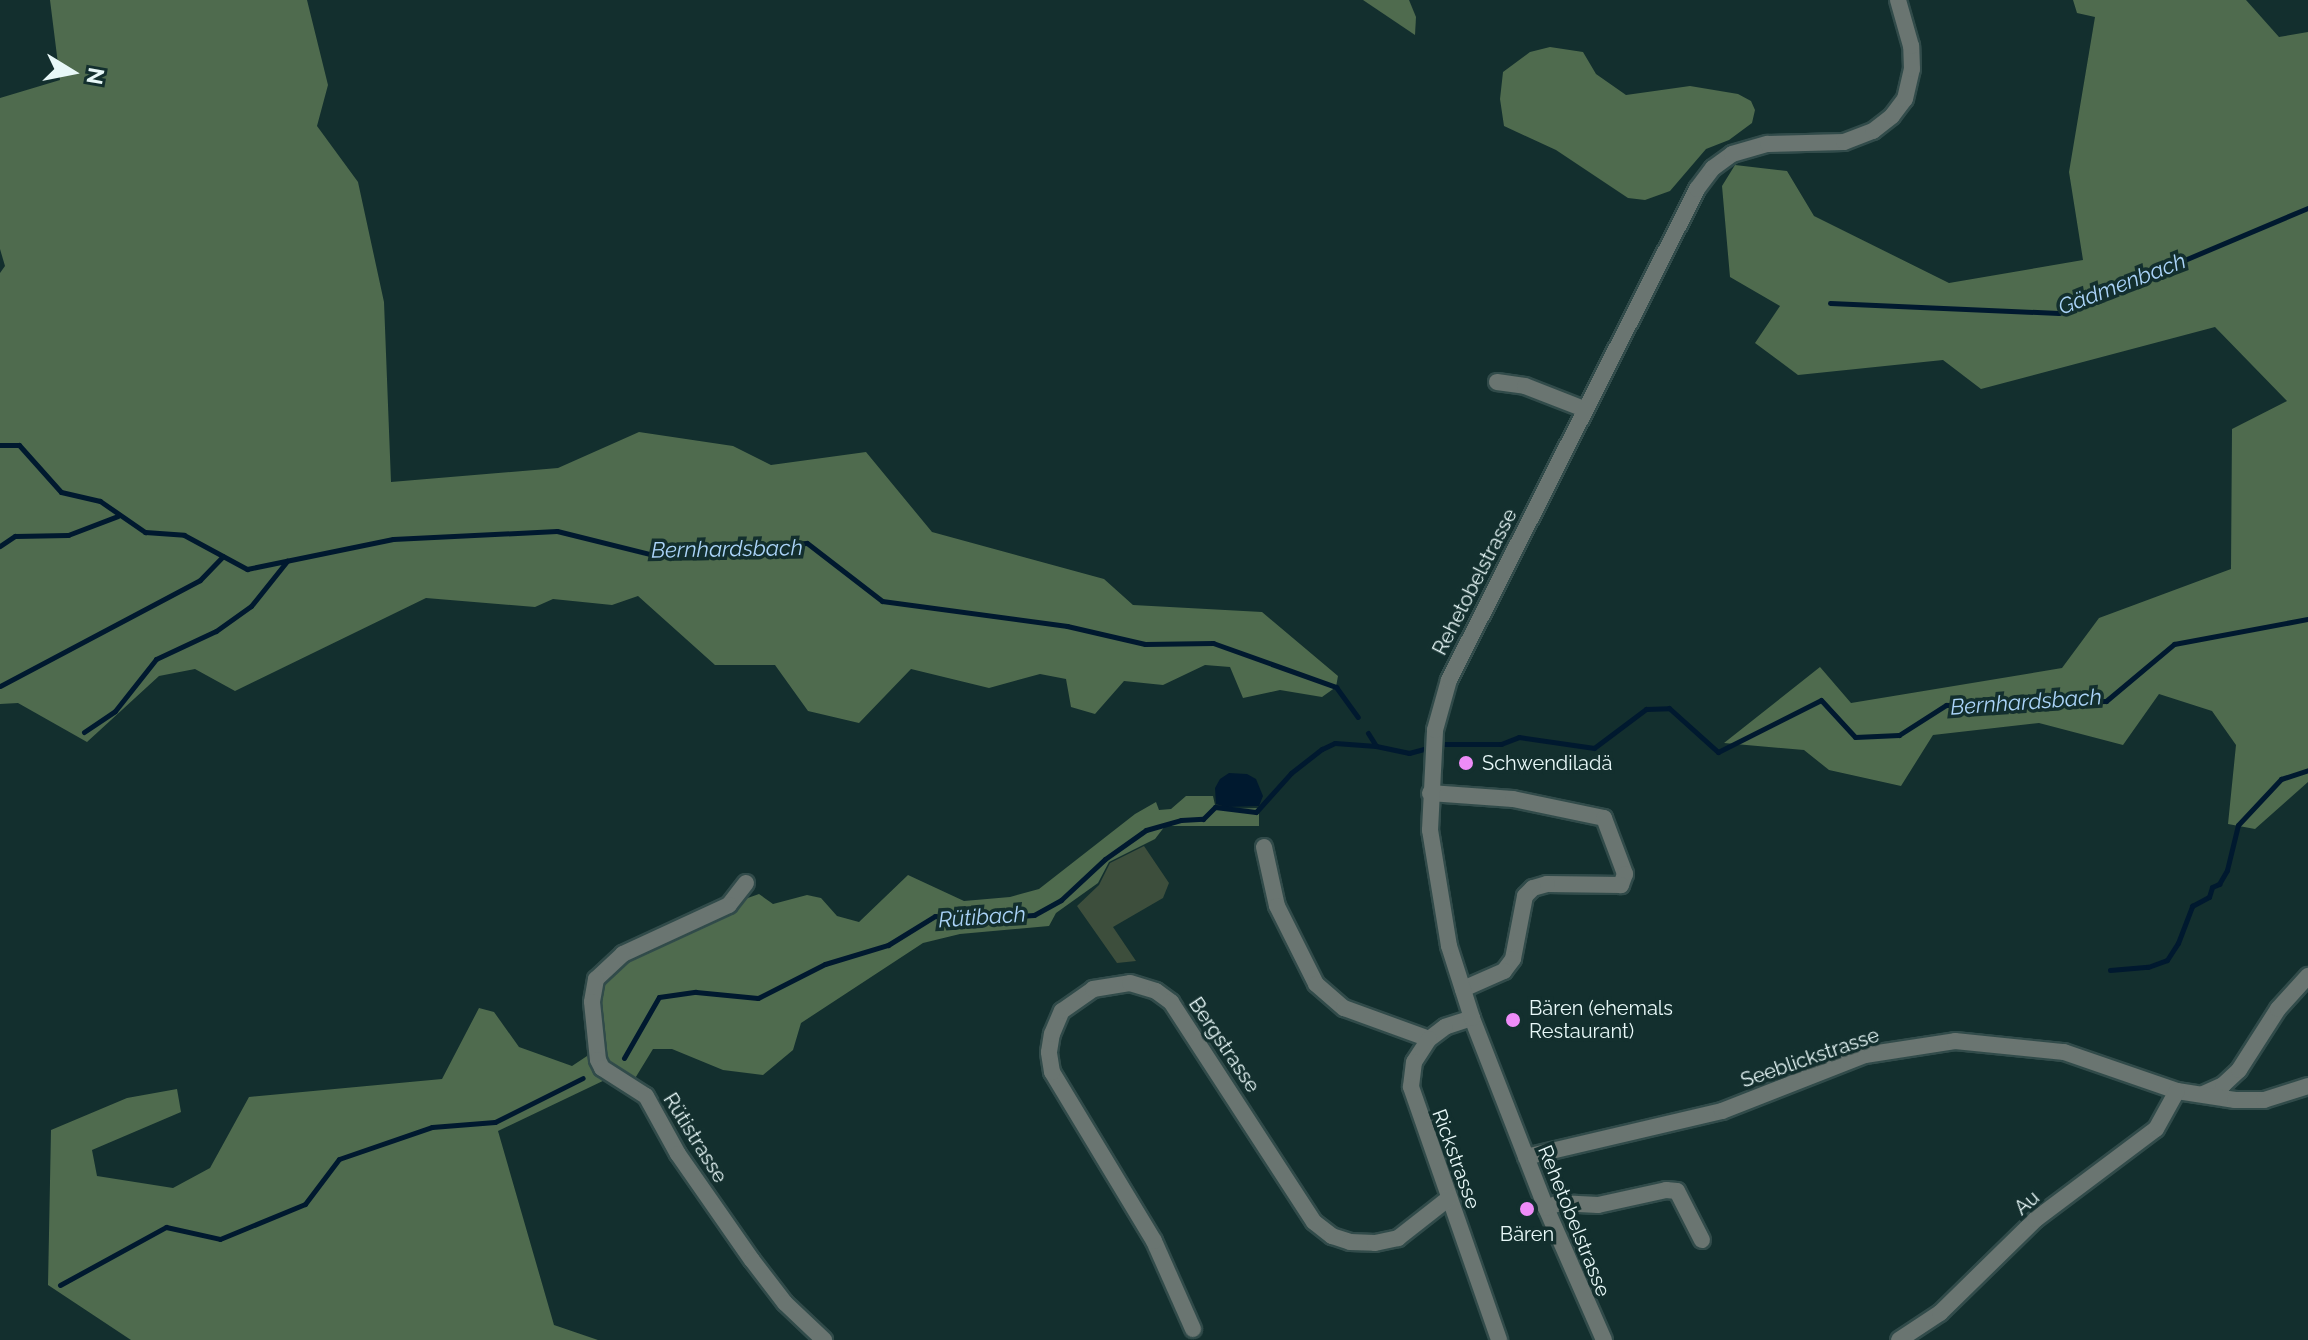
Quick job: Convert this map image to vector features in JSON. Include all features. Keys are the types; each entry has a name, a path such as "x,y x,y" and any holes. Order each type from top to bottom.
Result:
{"street":[{"name":"Rehetobelstrasse","path":"1604,1340 1546,1208 1472,1018 1442,915 1430,830 1435,730 1449,680 1682,216 1713,168 1732,154 1751,148 1844,142 1861,137 1885,123 1899,108 1909,84 1912,57 1898,0"},
{"path":"1497,382 1525,386 1584,409"},
{"path":"1430,793 1513,799 1604,818 1625,874 1621,885 1547,884 1533,888 1525,896 1513,959 1504,971 1463,989"},
{"path":"1264,847 1277,906 1316,984 1344,1008 1429,1039 1445,1027 1472,1018"},
{"name":"Rütistrasse","path":"746,883 729,905 623,954 596,979 592,1002 598,1060 602,1068 646,1096 678,1154 752,1260 785,1303 824,1340"},
{"path":"2201,1094 2223,1085 2239,1070 2278,1009 2308,976"},
{"name":"Bergstrasse","path":"1193,1329 1154,1241 1052,1072 1049,1052 1052,1034 1062,1011 1093,989 1130,983 1156,991 1171,1002 1314,1222 1332,1236 1350,1242 1375,1243 1398,1238 1449,1198"},
{"name":"Rickstrasse","path":"1429,1039 1414,1062 1411,1087 1499,1340"},
{"name":"Seeblickstrasse","path":"1526,1157 1722,1111 1865,1055 1955,1041 2064,1052 2177,1091 2235,1100 2264,1100 2308,1086"},
{"name":"Au","path":"1899,1340 1940,1313 1979,1278 1993,1257 2036,1219 2156,1129 2177,1091"},
{"path":"1546,1208 1566,1202 1598,1205 1677,1191 1702,1240"}],"green space":[{"path":"50,0 307,0 328,85 317,126 358,182 384,302 391,482 558,468 639,432 733,446 771,465 866,452 932,532 1104,579 1133,605 1262,612 1338,676 1336,687 1322,697 1280,690 1243,698 1230,667 1205,665 1163,685 1124,681 1095,714 1071,707 1066,679 1040,674 989,688 911,669 859,723 808,711 775,665 715,665 638,596 612,605 553,599 535,607 426,598 235,691 195,669 159,676 87,742 18,703 0,704 0,273 5,266 0,249 0,98 60,80"},
{"path":"1363,0 1409,0 1416,17 1415,35"},
{"path":"2073,0 2246,0 2279,37 2308,32 2308,782 2255,829 2228,824 2236,745 2212,711 2159,694 2123,745 2039,723 1933,735 1901,786 1829,770 1804,750 1724,743 1820,667 1851,703 2062,668 2099,618 2231,569 2232,429 2287,401 2215,327 1981,389 1943,360 1798,375 1755,343 1780,306 1730,277 1722,186 1735,165 1787,171 1814,216 1949,283 2083,260 2069,172 2095,17 2077,13"},
{"path":"1550,47 1583,52 1596,74 1626,95 1690,86 1738,94 1751,101 1755,110 1752,123 1729,140 1706,149 1670,191 1645,200 1628,198 1556,150 1504,126 1500,99 1503,72 1530,52"},
{"path":"1186,796 1213,796 1215,805 1225,809 1259,808 1259,826 1165,826 1155,839 1109,862 1098,883 1056,913 1049,926 960,934 923,943 801,1023 793,1050 763,1075 723,1070 672,1049 653,1049 634,1080 608,1065 602,1054 598,993 609,970 742,900 759,894 773,904 807,895 821,898 837,916 859,922 908,875 964,901 1010,897 1039,889 1135,814 1156,802 1159,810 1171,809"},
{"path":"1144,846 1169,883 1163,898 1113,927 1136,961 1117,963 1077,906 1099,885 1110,863"},
{"path":"479,1008 494,1012 519,1047 572,1066 590,1054 607,1079 498,1131 554,1325 598,1340 131,1340 48,1285 51,1130 127,1098 177,1089 181,1112 92,1150 97,1176 173,1188 210,1168 249,1097 442,1079"}],"water":[{"path":"1229,773 1247,774 1256,779 1263,796 1259,806 1226,807 1216,804 1215,788 1220,779"}],"waterway":[{"name":"Gädmenbach","path":"1830,303 2059,313 2308,208"},
{"name":"Bernhardsbach","path":"0,445 19,445 61,492 100,501 145,532 184,535 247,569 393,539 557,531 650,554 807,543 882,601 1067,626 1145,644 1213,643 1336,687 1358,717"},
{"path":"0,546 15,536 68,535 118,516"},
{"path":"0,686 200,580 223,556"},
{"path":"84,732 115,711 156,659 216,631 251,606 287,561"},
{"name":"Bernhardsbach","path":"1368,733 1376,746 1409,753 1442,744 1501,744 1519,737 1594,748 1646,709 1669,708 1718,752 1821,700 1855,737 1899,735 1946,705 2106,701 2174,644 2308,619"},
{"name":"Rütibach","path":"624,1058 659,997 696,992 758,998 825,964 888,945 935,916 964,920 1034,915 1061,900 1105,859 1146,830 1181,820 1203,819 1215,807 1256,812 1291,773 1322,749 1335,743 1376,746"},
{"path":"2110,970 2148,967 2167,960 2178,943 2192,906 2209,897 2212,887 2219,884 2227,870 2238,825 2281,779 2308,770"},
{"name":"Rütibach","path":"60,1285 166,1227 220,1239 305,1204 339,1159 432,1127 495,1122 583,1078"}],"place":[{"name":"Schwendiladä","path":"1466,763"},
{"name":"Bären (ehemals Restaurant)","path":"1513,1020"},
{"name":"Bären","path":"1527,1209"}]}
